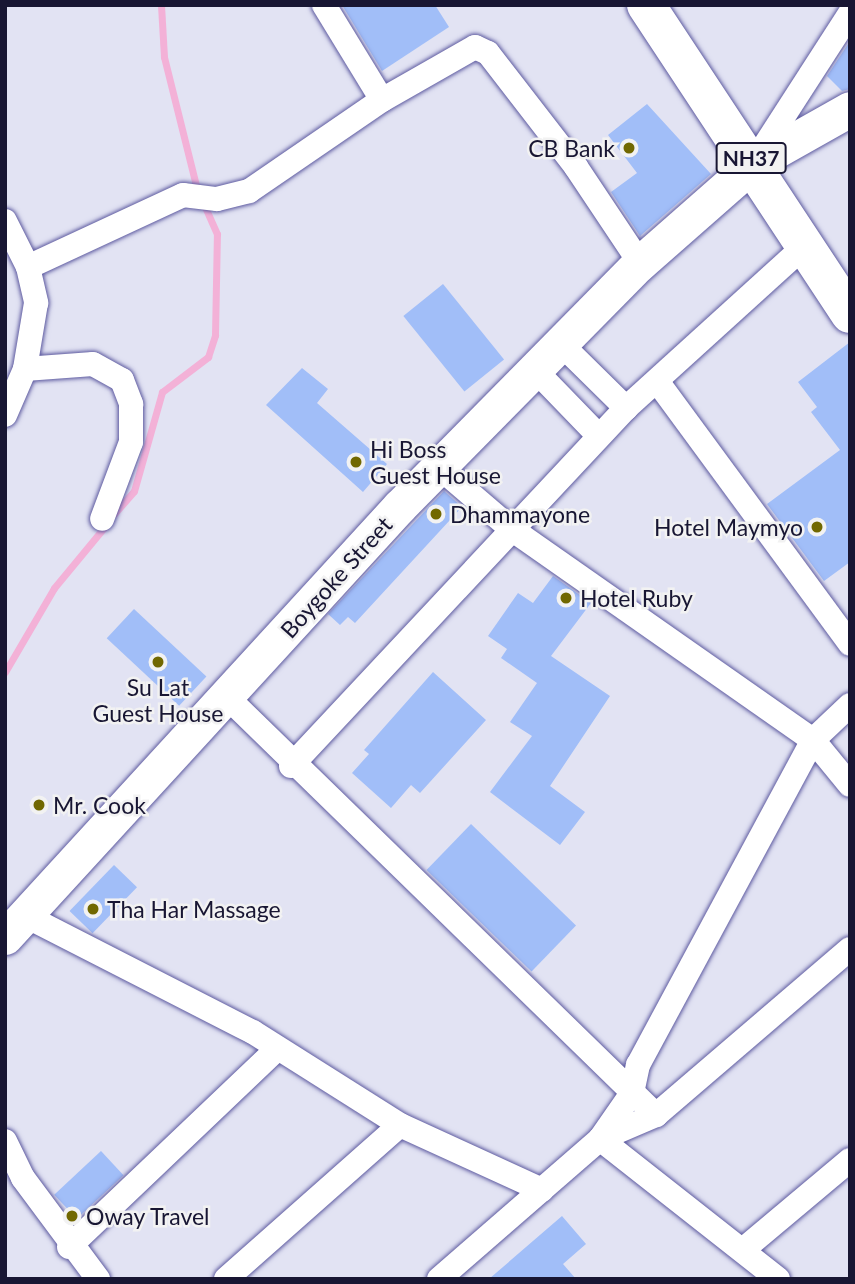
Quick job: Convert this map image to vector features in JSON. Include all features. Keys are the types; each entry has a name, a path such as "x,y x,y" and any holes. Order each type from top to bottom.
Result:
{"highway":[{"name":"NH37","path":"646,5 754,163 850,314"}],"street":[{"path":"324,5 382,100"},
{"path":"754,163 850,13"},
{"path":"28,267 183,195 217,199 249,191 455,53 475,47 488,53 640,263"},
{"name":"Boygoke Street","path":"16,927 440,468 640,263 754,163 850,108"},
{"path":"5,221 28,267 36,303 25,369 5,415"},
{"path":"290,766 598,436 806,245"},
{"path":"560,343 626,408"},
{"path":"25,369 93,364 122,380 131,404 131,442 102,519"},
{"path":"534,369 598,436"},
{"path":"657,381 850,644"},
{"path":"440,468 510,528 813,740 850,785"},
{"path":"227,697 290,766 656,1115"},
{"path":"439,1279 600,1139 632,1093 638,1065 813,740 850,705"},
{"path":"16,927 277,1049 400,1125 542,1190"},
{"path":"600,1139 656,1115 850,949"},
{"path":"69,1247 277,1049"},
{"path":"226,1279 400,1125"},
{"path":"600,1139 745,1248 778,1279"},
{"path":"5,1141 69,1247 98,1279"},
{"path":"745,1248 850,1160"}],"building":[{"path":"342,5 435,5 449,27 382,71"},
{"path":"850,41 850,89 842,91 827,76"},
{"path":"647,104 711,174 640,236 611,192 637,173 608,135"},
{"path":"443,284 504,359 464,391 403,316"},
{"path":"850,342 850,562 824,581 767,504 840,450 811,412 817,407 798,382"},
{"path":"302,368 328,389 317,403 387,464 363,492 266,405"},
{"path":"444,491 462,507 355,623 348,617 340,625 328,614"},
{"path":"553,576 591,603 551,656 610,696 550,786 585,812 560,845 490,792 532,736 510,722 537,683 501,658 507,649 488,636 518,593 533,603"},
{"path":"134,609 206,677 179,706 107,638"},
{"path":"433,672 486,720 420,793 411,785 391,808 352,773 369,754 364,750"},
{"path":"471,824 576,925 532,971 427,870"},
{"path":"114,865 137,887 93,933 70,911"},
{"path":"101,1151 124,1175 77,1219 54,1195"},
{"path":"562,1216 586,1244 563,1264 576,1279 489,1279"}],"waterway":[{"path":"161,5 164,57 198,193"},
{"path":"114,514 134,491 162,392 208,357 215,335 217,234 203,203"},
{"path":"5,672 54,588 107,524"}],"place":[{"name":"CB Bank","path":"629,148"},
{"name":"Hi Boss Guest House","path":"356,462"},
{"name":"Dhammayone","path":"436,514"},
{"name":"Hotel Maymyo","path":"817,527"},
{"name":"Hotel Ruby","path":"566,598"},
{"name":"Su Lat Guest House","path":"158,662"},
{"name":"Mr. Cook","path":"39,805"},
{"name":"Tha Har Massage","path":"93,909"},
{"name":"Oway Travel","path":"72,1216"}]}
